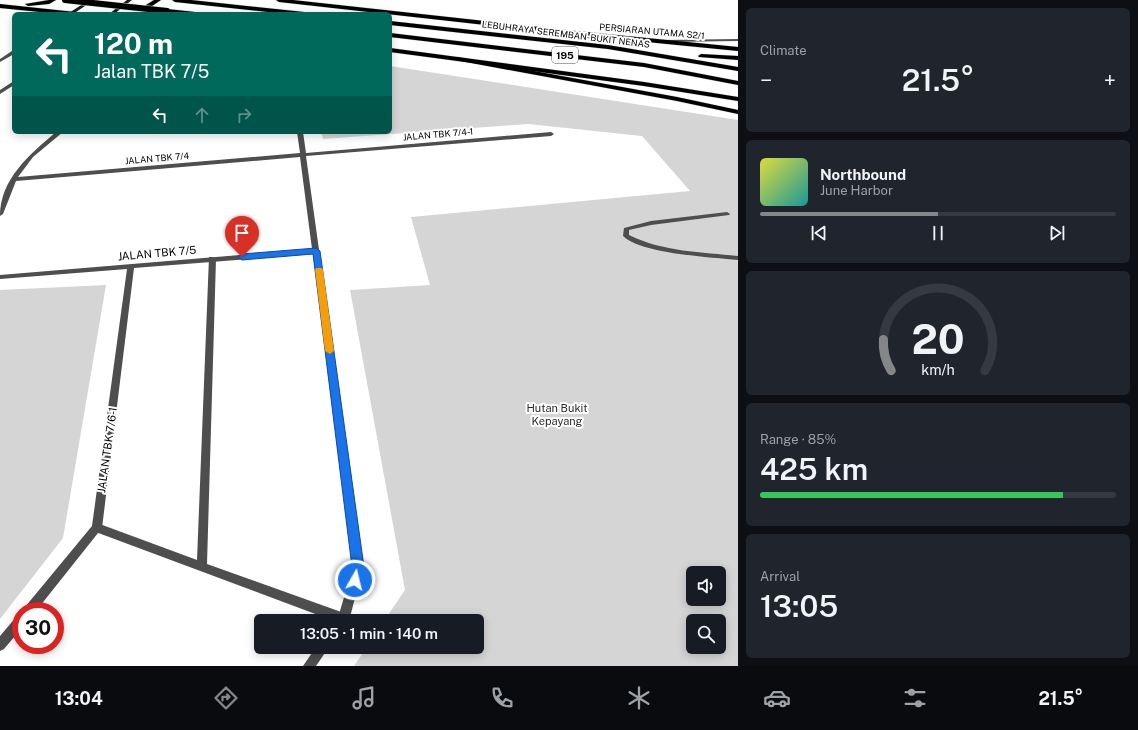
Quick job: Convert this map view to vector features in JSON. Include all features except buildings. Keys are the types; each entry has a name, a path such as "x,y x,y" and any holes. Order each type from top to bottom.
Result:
{"highway":[{"path":"65,0 176,12"},
{"path":"177,0 286,12"},
{"name":"LEBUHRAYA SEREMBAN-BUKIT NENAS","path":"392,23 644,52 738,69"},
{"name":"LEBUHRAYA SEREMBAN-BUKIT NENAS","path":"392,35 644,65 738,83"},
{"path":"644,52 738,58"},
{"path":"457,58 677,99 738,112"}],"main road":[{"path":"0,6 49,2 53,0"},
{"path":"75,12 92,0"},
{"path":"114,12 130,0"},
{"path":"149,12 150,5 158,0"},
{"name":"PERSIARAN UTAMA S2/1","path":"279,0 384,12"},
{"path":"6,6 56,12"},
{"path":"6,6 26,12"},
{"name":"PERSIARAN UTAMA S2/1","path":"392,13 576,34 738,49"},
{"path":"392,50 644,84 738,99"}],"street":[{"path":"659,41 738,40"},
{"path":"0,61 12,53"},
{"path":"0,92 12,84"},
{"path":"0,214 13,179 31,156 58,134"},
{"path":"300,134 358,567 346,614"},
{"name":"JALAN TBK 7/4-1","path":"303,154 551,134"},
{"name":"JALAN TBK 7/4","path":"13,179 303,154"},
{"path":"727,214 651,223 626,229 626,236 635,242 668,250 738,258"},
{"name":"JALAN TBK 7/5","path":"0,277 316,251"},
{"path":"202,567 212,260"},
{"name":"JALAN TBK 7/6-1","path":"97,528 131,266"},
{"path":"35,602 97,528 328,614"},
{"path":"0,646 12,631"},
{"path":"309,666 318,654"}],"green space":[{"name":"Hutan Bukit Kepayang","path":"392,66 738,120 738,666 354,666 362,654 484,654 484,614 389,614 405,590 350,290 430,285 411,217 690,191 642,136 528,124 392,134"},
{"name":"Hutan Bukit Kepayang","path":"322,134 391,134 323,139"},
{"path":"106,285 63,538 0,619 0,290"}],"slow traffic":[{"path":"319,270 330,351"}],"route":[{"path":"242,257 316,251 358,567 355,580"}]}
